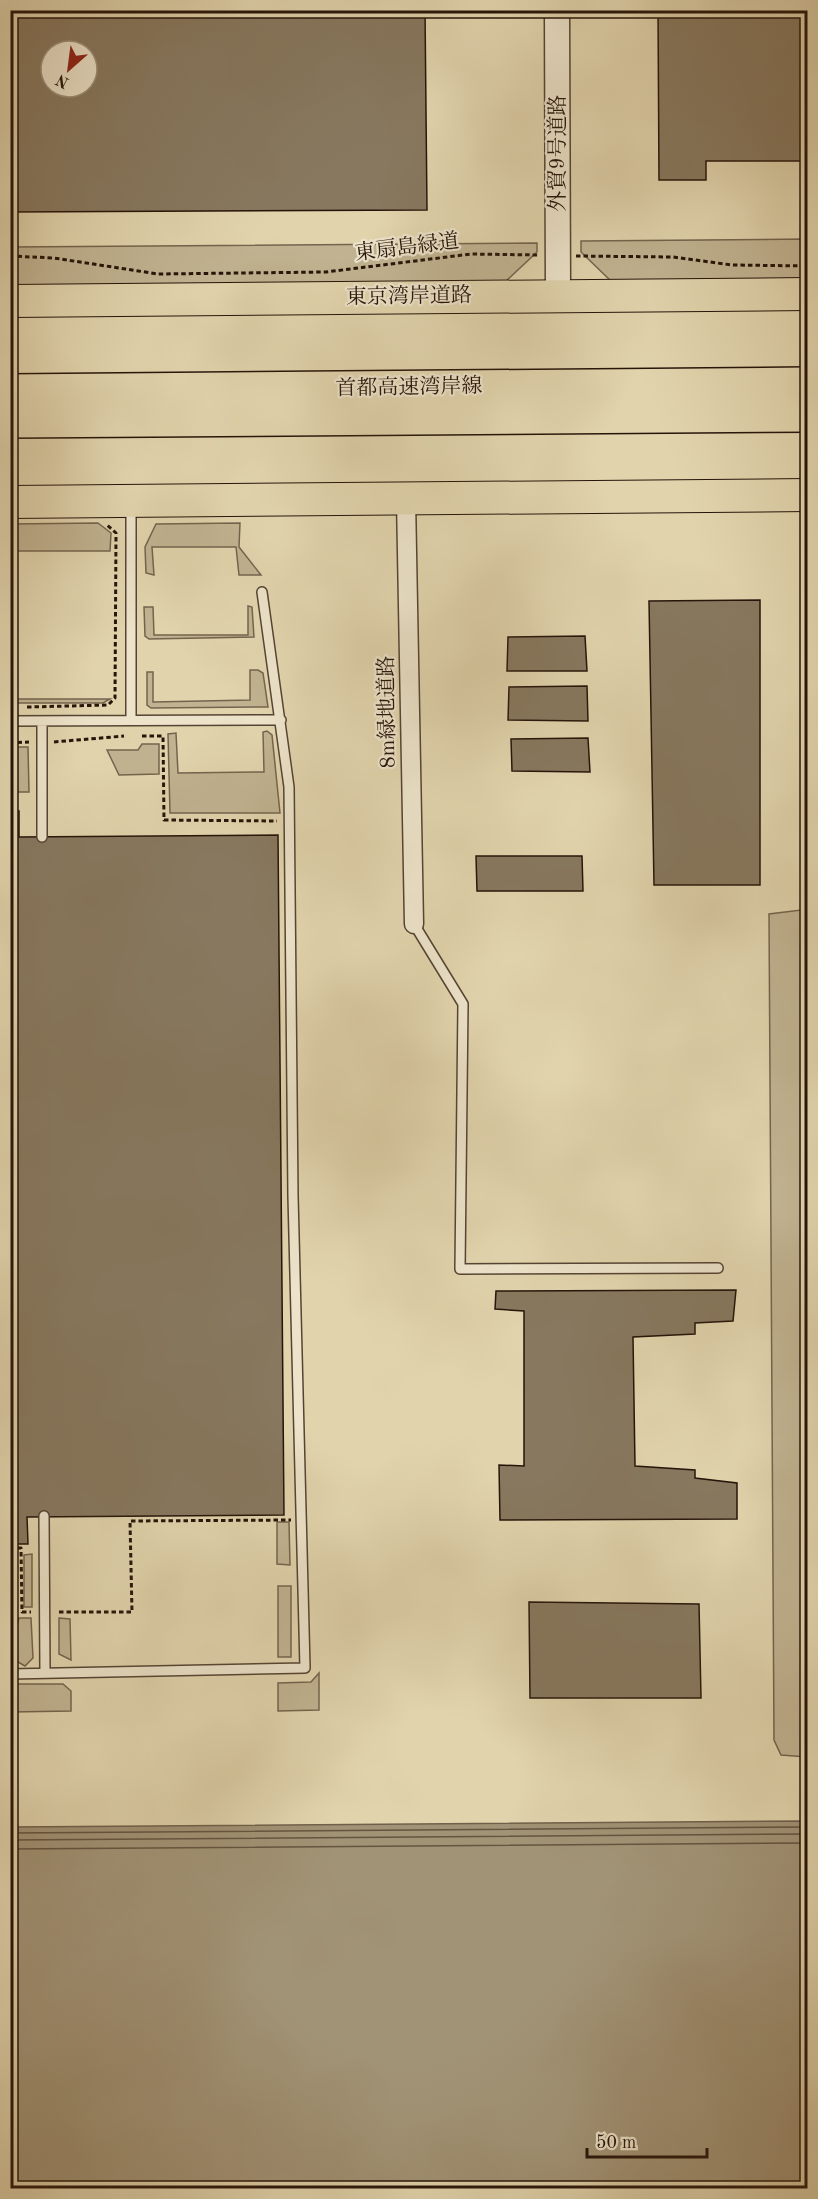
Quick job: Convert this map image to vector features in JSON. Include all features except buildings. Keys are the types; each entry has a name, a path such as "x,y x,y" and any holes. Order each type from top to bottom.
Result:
{"highway":[{"name":"東京湾岸道路","path":"10,301 807,294"},
{"name":"首都高速湾岸線","path":"10,392 807,384"},
{"name":"首都高速湾岸線","path":"10,421 807,415"},
{"path":"10,502 807,495"}],"street":[{"name":"外貿9号道路","path":"557,10 558,295"},
{"name":"8m緑地道路","path":"406,499 414,924"}],"lane":[{"path":"131,501 131,720"},
{"path":"10,1674 304,1668 294,1207 289,787 262,592"},
{"path":"10,721 281,720"},
{"path":"42,721 42,837"},
{"path":"414,924 463,1004 460,1269 718,1268"},
{"path":"44,1516 45,1673"}],"path":[{"name":"東扇島緑道","path":"10,256 54,258 158,274 326,272 471,255 673,257 743,266 807,266"},
{"path":"21,707 108,705 115,698 116,533 99,520"},
{"path":"52,742 124,736"},
{"path":"142,736 163,736 165,820 281,821"},
{"path":"10,743 29,742"},
{"path":"59,1612 132,1612 130,1521 293,1520"},
{"path":"10,1548 21,1548 22,1612 32,1612"}],"shaded area":[{"path":"807,239 807,280 612,282 581,252 581,241"},
{"path":"537,243 537,252 504,283 11,287 10,247"},
{"path":"98,523 111,533 110,551 11,551 11,524"},
{"path":"240,523 239,547 261,575 239,575 236,547 152,547 154,575 146,573 145,547 156,524"},
{"path":"248,606 252,607 254,637 149,639 145,636 144,607 153,607 154,635 248,635"},
{"path":"250,670 263,673 268,707 151,708 147,705 147,672 153,672 153,702 250,700"},
{"path":"14,699 110,699 103,703 14,703"},
{"path":"267,731 272,735 280,813 170,813 168,734 176,733 178,773 264,772 263,732"},
{"path":"142,744 159,744 159,774 119,775 107,750 138,750"},
{"path":"12,747 28,747 29,792 12,792"},
{"path":"801,910 806,935 808,1002 807,1757 781,1755 774,1740 769,914"},
{"path":"277,1522 289,1522 290,1565 277,1564"},
{"path":"32,1554 32,1607 24,1607 24,1555"},
{"path":"278,1586 291,1586 291,1657 278,1657"},
{"path":"19,1618 31,1618 33,1658 25,1666 11,1658 11,1633 16,1630"},
{"path":"59,1618 70,1619 71,1660 59,1654"},
{"path":"319,1673 319,1710 278,1711 278,1683 311,1682"},
{"path":"11,1684 63,1684 71,1691 71,1711 11,1712"}],"water":[{"path":"807,1821 807,2188 11,2188 11,1827"}]}
